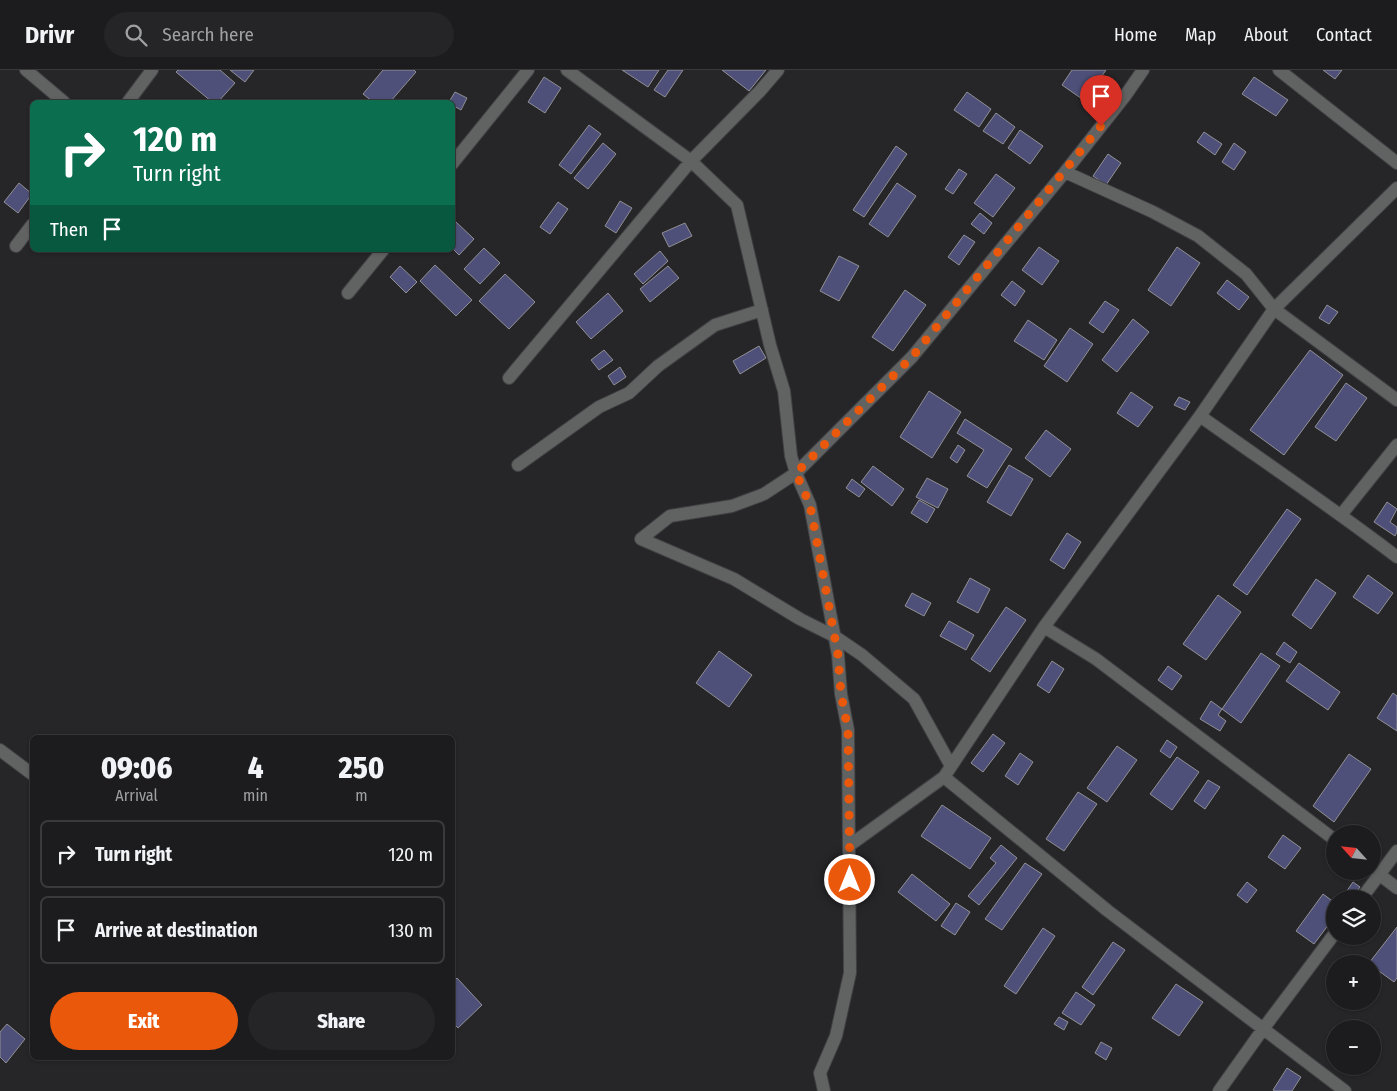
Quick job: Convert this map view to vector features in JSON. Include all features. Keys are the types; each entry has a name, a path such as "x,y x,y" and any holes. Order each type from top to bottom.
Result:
{"street":[{"path":"26,70 62,100"},
{"path":"130,100 152,70"},
{"path":"455,160 528,70"},
{"path":"567,70 691,161 737,205 784,391 791,456 810,505 838,655 841,694 848,730 850,973 836,1036 820,1073 824,1091"},
{"path":"509,378 691,161 760,91 778,70"},
{"path":"1143,70 1065,172 912,357 796,473 764,494 732,506 670,516 641,540 734,579 862,654 914,699 947,772 1108,911 1345,1091"},
{"path":"1279,70 1397,163"},
{"path":"1065,172 1154,212 1198,236 1246,274 1274,309 1397,400"},
{"path":"850,845 947,772 1044,627 1200,416 1274,309 1397,188"},
{"path":"16,246 30,228"},
{"path":"348,293 381,252"},
{"path":"518,465 599,407 629,393 658,366 715,324 762,310"},
{"path":"1200,416 1341,515 1397,557"},
{"path":"1341,515 1397,445"},
{"path":"1044,627 1096,659 1326,833"},
{"path":"0,750 30,772"},
{"path":"1381,866 1397,851"},
{"path":"1381,875 1397,888"},
{"path":"1219,1091 1326,945"}],"building":[{"path":"178,70 220,70 235,83 220,100 210,100 176,72"},
{"path":"230,70 254,70 245,82"},
{"path":"383,70 414,70 416,72 392,100 370,100 363,94"},
{"path":"622,70 659,70 648,87"},
{"path":"668,70 683,70 665,97 654,90"},
{"path":"722,70 766,70 749,91"},
{"path":"1072,70 1106,70 1085,101 1062,85"},
{"path":"1323,70 1342,70 1335,79"},
{"path":"544,77 561,88 545,113 528,102"},
{"path":"1254,77 1288,100 1276,116 1242,94"},
{"path":"455,92 467,98 461,110 455,107 455,100 450,100"},
{"path":"967,92 991,109 979,127 954,110"},
{"path":"996,113 1015,127 1003,144 983,131"},
{"path":"589,125 601,134 571,174 559,165"},
{"path":"1020,130 1043,146 1030,164 1008,148"},
{"path":"1204,132 1222,144 1215,155 1197,142"},
{"path":"603,143 616,154 588,189 574,178"},
{"path":"1234,143 1246,152 1234,170 1222,162"},
{"path":"896,146 907,154 864,217 853,210"},
{"path":"1108,154 1121,163 1106,185 1093,176"},
{"path":"959,169 967,174 953,194 945,189"},
{"path":"996,174 1015,188 993,217 974,203"},
{"path":"19,183 30,192 30,197 18,213 4,202"},
{"path":"897,183 916,196 888,237 869,224"},
{"path":"620,201 632,208 616,233 605,226"},
{"path":"558,202 568,209 550,234 540,227"},
{"path":"980,213 992,223 984,234 971,224"},
{"path":"455,221 474,239 459,255 455,251"},
{"path":"685,223 692,236 669,247 662,233"},
{"path":"964,235 975,242 959,265 948,257"},
{"path":"1039,247 1059,261 1042,285 1022,270"},
{"path":"1177,247 1200,263 1171,306 1148,290"},
{"path":"484,248 500,263 480,284 464,269"},
{"path":"660,251 668,261 643,284 634,274"},
{"path":"839,256 859,266 839,301 820,291"},
{"path":"435,265 472,300 456,316 420,281"},
{"path":"400,266 417,282 406,293 390,277"},
{"path":"668,266 679,278 650,302 640,289"},
{"path":"505,274 535,302 509,329 479,301"},
{"path":"1227,280 1249,297 1239,310 1217,293"},
{"path":"1012,281 1025,291 1015,306 1001,295"},
{"path":"905,290 926,305 893,351 872,337"},
{"path":"608,293 623,311 591,339 576,322"},
{"path":"1105,301 1119,310 1103,333 1089,323"},
{"path":"1327,305 1338,312 1329,324 1319,318"},
{"path":"1133,319 1149,332 1117,372 1102,360"},
{"path":"1028,320 1057,340 1044,360 1014,341"},
{"path":"1070,328 1093,344 1067,382 1044,366"},
{"path":"759,346 766,358 740,374 733,361"},
{"path":"604,350 613,360 599,370 591,360"},
{"path":"1310,350 1343,375 1284,455 1250,430"},
{"path":"620,367 626,377 614,385 608,376"},
{"path":"1346,383 1367,398 1336,441 1315,427"},
{"path":"929,391 961,412 932,458 900,437"},
{"path":"1131,392 1153,407 1138,427 1117,413"},
{"path":"1179,397 1190,402 1185,410 1174,405"},
{"path":"965,419 1012,449 987,488 967,476 984,450 957,433"},
{"path":"1046,430 1071,449 1050,477 1025,458"},
{"path":"958,445 965,450 957,463 950,458"},
{"path":"1009,465 1033,479 1011,516 987,502"},
{"path":"873,466 904,489 892,506 861,482"},
{"path":"927,478 948,489 938,508 916,497"},
{"path":"852,479 865,489 859,497 846,488"},
{"path":"919,500 935,509 927,523 911,513"},
{"path":"1387,502 1397,509 1390,522 1397,527 1395,536 1374,522"},
{"path":"1287,509 1301,519 1247,595 1233,585"},
{"path":"1067,533 1081,542 1064,569 1050,560"},
{"path":"1368,575 1393,593 1378,614 1353,597"},
{"path":"970,578 990,589 978,613 957,602"},
{"path":"1316,579 1336,593 1311,629 1292,615"},
{"path":"912,593 931,603 924,616 905,606"},
{"path":"1218,595 1241,612 1206,660 1183,644"},
{"path":"1006,607 1026,620 990,672 971,659"},
{"path":"949,621 974,635 966,650 940,636"},
{"path":"1284,642 1297,652 1290,663 1276,654"},
{"path":"719,651 752,675 729,707 696,683"},
{"path":"1261,653 1280,666 1241,723 1222,709"},
{"path":"1052,661 1064,669 1049,693 1037,685"},
{"path":"1299,663 1340,692 1328,710 1286,681"},
{"path":"1168,666 1182,676 1172,690 1158,680"},
{"path":"1393,693 1397,696 1397,731 1377,718"},
{"path":"1211,701 1222,709 1218,715 1226,721 1220,731 1200,719"},
{"path":"993,734 1005,743 983,772 971,763"},
{"path":"1167,740 1177,747 1170,758 1160,751"},
{"path":"1117,746 1137,760 1107,802 1087,788"},
{"path":"1020,753 1033,762 1018,785 1005,776"},
{"path":"1349,754 1371,769 1334,822 1313,806"},
{"path":"1177,757 1199,772 1172,810 1150,794"},
{"path":"1208,780 1220,787 1205,809 1194,801"},
{"path":"1078,792 1097,804 1064,851 1046,839"},
{"path":"942,805 991,838 970,869 921,836"},
{"path":"1283,835 1301,848 1285,869 1268,857"},
{"path":"1001,845 1017,858 979,905 968,896 996,863 990,858"},
{"path":"1025,863 1042,874 1002,930 985,919"},
{"path":"912,874 950,904 936,921 898,892"},
{"path":"1247,882 1257,890 1247,903 1237,895"},
{"path":"1353,882 1360,887 1358,890 1347,890"},
{"path":"1323,894 1326,896 1326,928 1314,944 1296,931"},
{"path":"956,903 970,912 955,935 941,926"},
{"path":"1397,927 1397,978 1394,982 1381,973 1381,955 1375,955"},
{"path":"1043,928 1055,936 1016,994 1004,986"},
{"path":"1113,942 1125,950 1093,995 1082,987"},
{"path":"457,978 482,1005 458,1028 455,1025 455,980"},
{"path":"1176,984 1203,1002 1179,1036 1152,1018"},
{"path":"1076,992 1095,1005 1081,1025 1062,1013"},
{"path":"1059,1017 1068,1022 1064,1030 1054,1024"},
{"path":"7,1024 25,1039 6,1063 0,1057 0,1032"},
{"path":"1101,1042 1112,1048 1106,1060 1095,1053"},
{"path":"1287,1068 1301,1077 1292,1091 1273,1090"}],"route":[{"path":"850,880 848,730 841,694 838,655 810,505 796,473 912,357 1101,126"}]}
